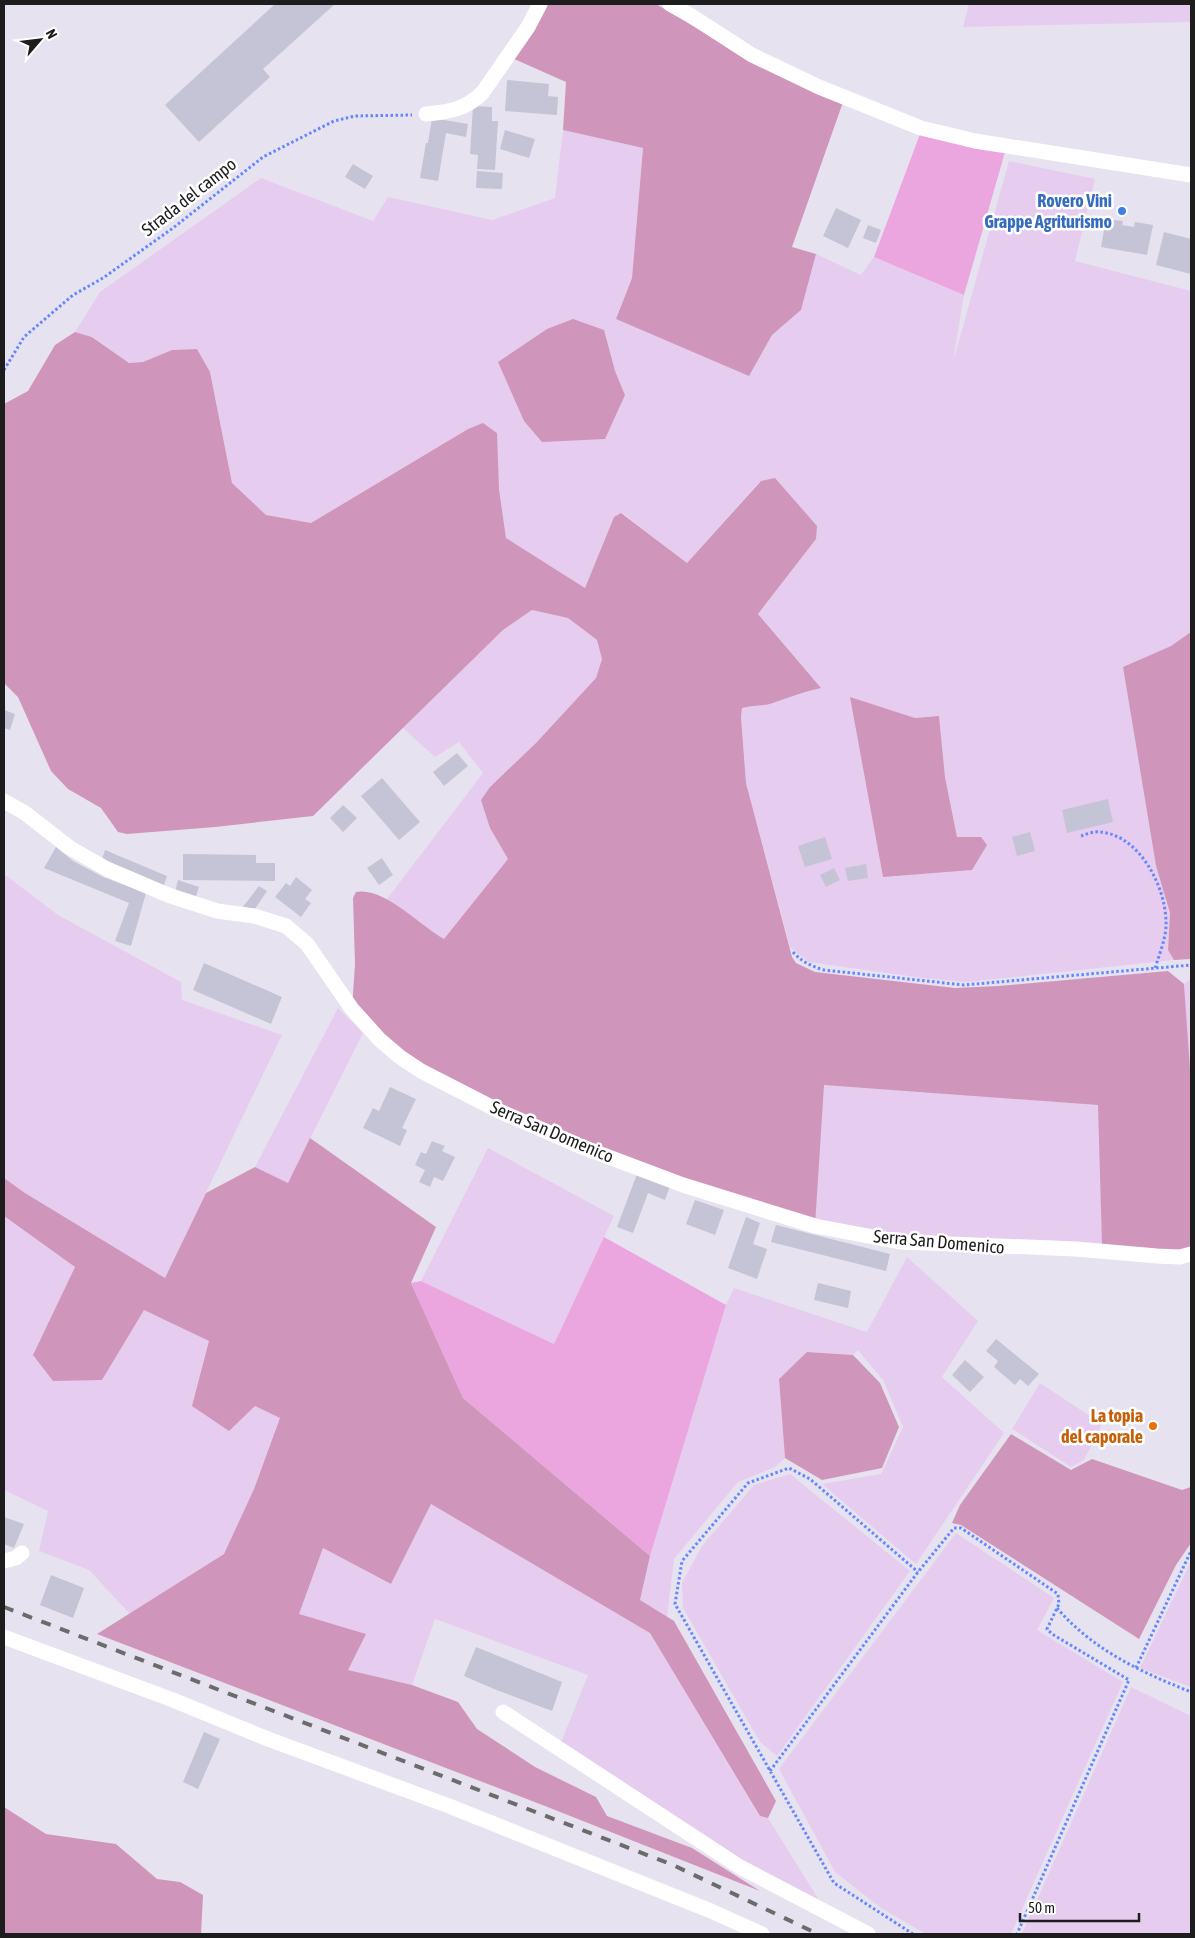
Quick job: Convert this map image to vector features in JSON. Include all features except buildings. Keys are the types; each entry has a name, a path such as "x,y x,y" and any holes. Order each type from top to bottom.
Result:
{"street":[{"path":"426,114 450,112 475,101 484,92 528,27 540,4"},
{"path":"670,4 752,55 819,87 921,128 974,141 1191,175"},
{"name":"Serra San Domenico","path":"4,801 26,813 70,848 108,869 168,895 217,911 254,916 286,926 307,944 352,1009 380,1040 400,1057 421,1071 499,1111 582,1147 683,1185 815,1226 900,1242 1076,1249 1180,1257 1191,1254"},
{"path":"4,1561 16,1558 22,1553"},
{"path":"4,1637 173,1700 268,1739 449,1806 711,1911 762,1934"},
{"path":"503,1712 740,1867 868,1934"}],"path":[{"name":"Strada del campo","path":"4,370 24,336 73,295 103,278 174,228 263,157 334,121 355,116 426,114"},
{"path":"1081,836 1099,832 1117,836 1138,852 1153,874 1162,897 1166,921 1155,969"},
{"path":"793,952 800,960 824,970 964,985 1049,976 1191,965"},
{"path":"913,1934 834,1882 675,1604 682,1561 748,1483 789,1468 810,1479 918,1572"},
{"path":"770,1771 918,1572 954,1528 961,1528 1058,1594 1059,1604 1047,1629 1052,1634 1129,1680 1017,1934"},
{"path":"1136,1668 1191,1551"},
{"path":"1057,1608 1070,1623 1097,1646 1136,1668 1191,1692"}],"shaded area":[{"path":"544,4 656,4 725,45 843,102 792,247 816,254 801,310 772,335 749,376 616,319 632,278 643,148 563,130 566,82 512,58"},
{"path":"969,4 1191,4 1191,22 963,27"},
{"path":"563,130 643,148 632,278 616,319 749,375 772,335 801,310 816,254 861,275 874,257 964,295 953,362 1009,161 1095,179 1075,261 1191,291 1191,633 1171,646 1123,667 1156,866 1170,913 1168,950 1174,960 967,982 923,978 809,962 790,947 746,783 741,717 742,708 750,705 768,704 821,688 758,614 816,539 760,481 687,563 622,513 614,517 585,588 506,538 499,489 468,429 311,523 266,515 232,483 210,372 197,349 172,350 143,362 129,363 93,337 75,332 100,292 261,178 373,221 388,197 492,220 555,198","holes":["573,319 615,371 625,395","851,698 915,718 939,716 945,777 957,837 981,837 883,876"]},
{"path":"920,134 1005,152 964,295 874,257"},
{"path":"573,319 604,330 615,371 625,395 605,439 542,442 524,421 498,362 547,329"},
{"path":"75,332 92,337 129,363 143,362 172,350 197,349 210,372 232,483 266,515 311,523 468,429 483,423 497,433 499,489 506,538 585,588 614,517 621,513 687,563 761,481 775,478 817,526 816,539 758,614 821,688 770,704 742,708 741,717 746,783 792,957 796,963 815,972 955,988 999,986 1168,971 1184,984 1191,1084 1191,1250 1167,1253 1102,1246 1098,1105 824,1085 815,1226 683,1185 421,1071 352,1009 355,964 353,898 356,892 367,892 390,901 444,939 508,859 490,828 481,800 490,787 536,743 596,678 602,659 597,640 568,618 532,610 503,630 313,816 215,827 127,834 118,832 101,808 68,789 51,771 18,697 4,683 4,404 28,391 55,345"},
{"path":"532,610 568,618 597,640 602,659 596,678 536,743 490,787 490,828 508,859 444,940 387,899 483,773 459,742 435,757 403,728 503,630"},
{"path":"1191,632 1191,959 1174,960 1168,950 1170,913 1156,866 1123,667 1171,646"},
{"path":"850,697 915,718 939,716 945,777 957,837 981,837 987,845 972,870 883,877"},
{"path":"4,874 58,915 181,982 182,1000 282,1035 165,1278 25,1193 4,1178"},
{"path":"1191,979 1191,1084 1190,1084 1184,984"},
{"path":"338,1008 363,1033 288,1183 255,1167"},
{"path":"823,1084 1099,1105 1102,1246 896,1236 815,1223"},
{"path":"310,1138 436,1227 411,1283 463,1398 650,1556 640,1600 674,1621 776,1801 768,1818 760,1816 650,1633 431,1504 391,1584 323,1548 299,1614 366,1634 348,1670 412,1685 458,1702 477,1729 535,1767 596,1797 607,1816 692,1848 760,1891 545,1806 97,1634 224,1554 254,1489 280,1418 255,1406 229,1431 192,1406 209,1341 144,1310 102,1380 53,1381 33,1355 75,1267 4,1216 4,1178 25,1193 165,1278 206,1193 255,1167 288,1183"},
{"path":"488,1148 614,1216 554,1344 421,1281"},
{"path":"4,1216 75,1267 33,1355 102,1380 143,1309 209,1341 255,1406 280,1418 254,1489 224,1554 130,1614 89,1570 39,1551 48,1511 4,1490"},
{"path":"604,1237 726,1305 650,1556 463,1398 411,1283 421,1281 554,1344"},
{"path":"907,1257 978,1321 942,1377 1004,1433 916,1564 822,1484 881,1474 903,1427 883,1380 858,1350 853,1355 807,1352 779,1379 785,1458 775,1467 738,1482 674,1559 667,1617 640,1600 650,1556 726,1305 734,1288 867,1332"},
{"path":"807,1352 853,1355 880,1383 899,1427 882,1468 822,1480 785,1458 779,1379"},
{"path":"1040,1383 1102,1424 1084,1460 1071,1467 1012,1429"},
{"path":"1011,1434 1071,1470 1092,1459 1182,1490 1191,1487 1191,1543 1176,1565 1139,1639 961,1525 952,1523 960,1505"},
{"path":"790,1474 910,1571 777,1756 760,1742 683,1608 682,1583 702,1546 754,1485"},
{"path":"431,1504 651,1633 760,1816 768,1818 822,1905 741,1864 560,1745 588,1675 435,1619 412,1685 348,1670 299,1614 323,1548 391,1584"},
{"path":"956,1533 1054,1598 1037,1630 1123,1682 1011,1934 926,1934 881,1908 835,1872 779,1769"},
{"path":"1191,1561 1191,1687 1140,1668"},
{"path":"1131,1687 1191,1716 1191,1934 1022,1934"},
{"path":"4,1807 46,1834 116,1844 157,1879 180,1882 203,1895 201,1934 4,1934"}],"railway":[{"path":"4,1607 673,1865 818,1934"}],"place":[{"name":"Rovero Vini Grappe Agriturismo","path":"1122,211"},
{"name":"La topia del caporale","path":"1153,1426"}]}
